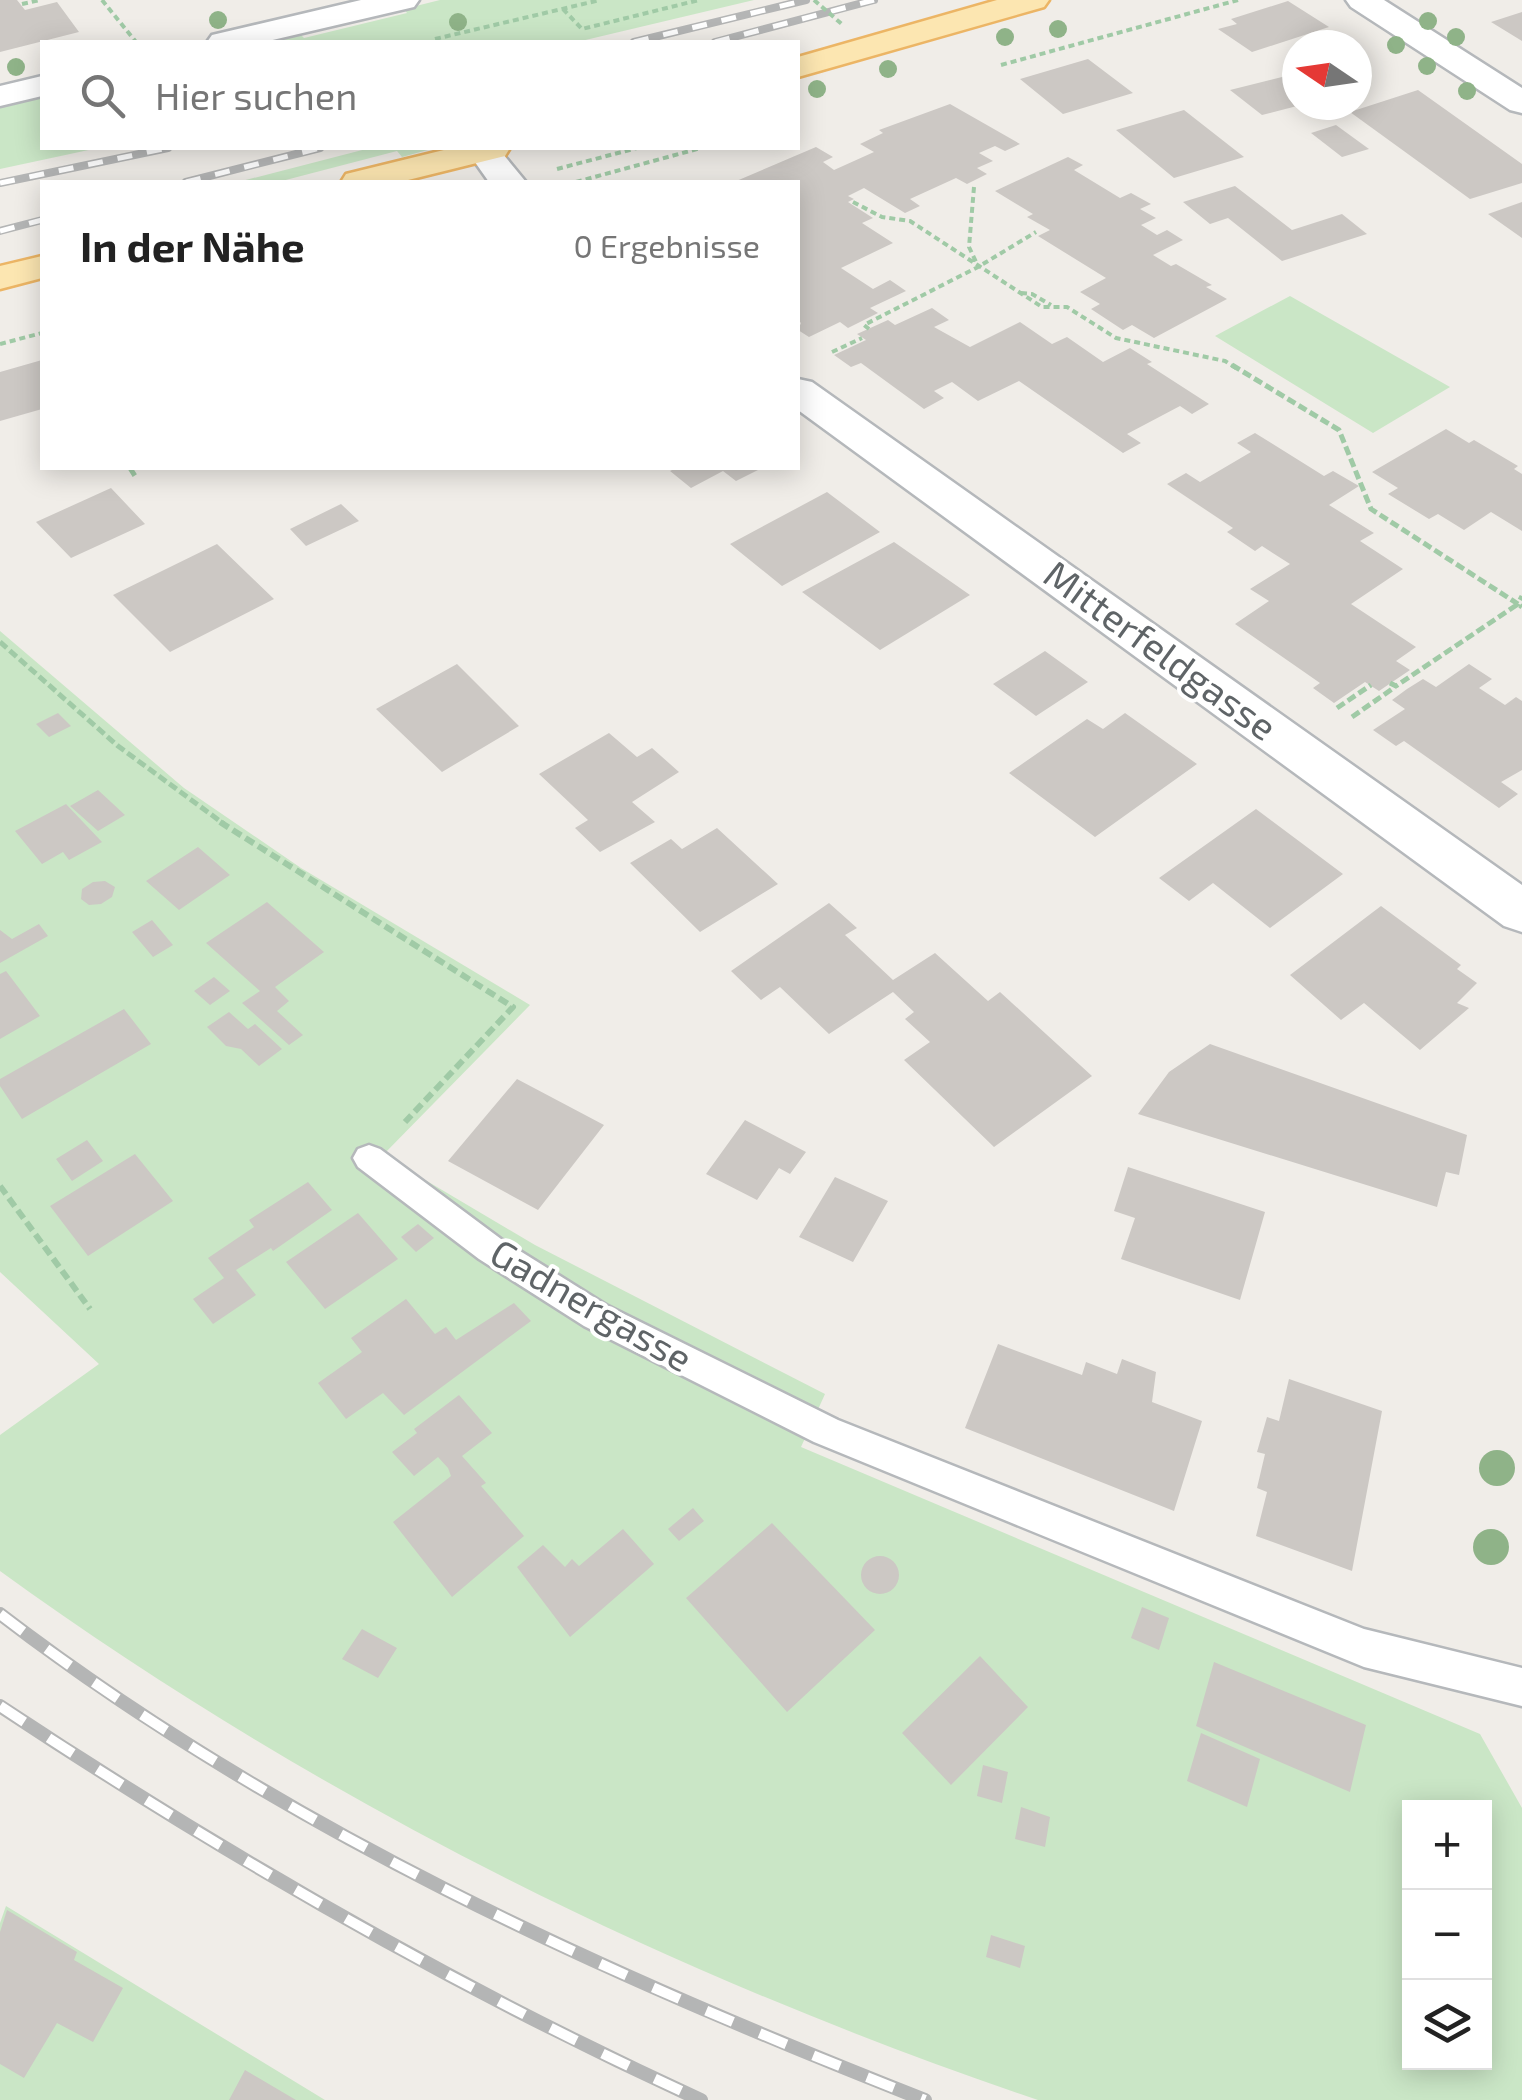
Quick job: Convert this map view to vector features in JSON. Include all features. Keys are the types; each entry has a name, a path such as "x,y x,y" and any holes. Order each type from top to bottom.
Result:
{"main road":[{"path":"800,65 1033,0"},
{"path":"375,180 496,165"},
{"path":"0,278 40,268"}],"street":[{"path":"233,40 403,0"},
{"path":"1362,0 1522,103"},
{"path":"0,96 40,86"},
{"name":"Mitterfeldgasse","path":"800,392 1522,912"}],"lane":[{"name":"Gadnergasse","path":"369,1158 490,1249 596,1316 826,1431 1364,1648 1522,1687"}],"path":[{"path":"22,4 40,0"},
{"path":"102,0 134,40"},
{"path":"433,40 600,0"},
{"path":"563,8 582,29 699,0"},
{"path":"814,0 844,26"},
{"path":"989,68 1238,0"},
{"path":"496,165 620,150"},
{"path":"583,180 694,150"},
{"path":"974,186 969,247 978,268"},
{"path":"854,202 882,217 910,221 1042,307 1067,306 1116,338 1225,361 1340,430 1371,509 1520,606"},
{"path":"869,329 864,325 978,268 1036,232"},
{"path":"0,344 40,333"},
{"path":"131,470 135,476"},
{"path":"1350,719 1393,684 1520,606 1522,596"},
{"path":"0,642 144,768 370,920 513,1007 369,1158"},
{"path":"0,1186 90,1310"}],"green space":[{"path":"440,0 754,0 585,40 274,40 300,34 304,38 407,13 404,9"},
{"path":"40,97 40,150 89,150 0,169 0,107"},
{"path":"362,150 428,150 402,157 397,151 286,180 246,180"},
{"path":"1290,296 1450,387 1373,433 1215,336"},
{"path":"0,631 184,788 301,868 530,1005 383,1155 535,1245 825,1394 801,1447 1480,1734 1522,1808 1522,2100 1038,2100 764,1997 499,1874 244,1733 121,1655 0,1571 0,1435 99,1364 0,1272"},
{"path":"6,1906 325,2100 0,2100 0,1923"}],"building":[{"path":"0,0 17,0 25,10 57,2 79,32 40,40 0,52"},
{"path":"1288,1 1329,27 1282,30 1282,42 1252,52 1218,29 1237,24 1231,19"},
{"path":"1522,12 1522,41 1491,22"},
{"path":"1088,59 1133,93 1063,114 1020,79"},
{"path":"1282,77 1282,110 1262,115 1230,90"},
{"path":"1418,90 1522,164 1522,183 1470,199 1361,120 1372,120 1372,105"},
{"path":"950,104 1020,144 1005,151 995,146 979,153 993,161 977,168 987,174 967,184 956,178 910,199 920,206 905,213 864,188 848,196 854,199 848,202 873,218 862,223 893,243 841,268 873,289 890,280 906,291 870,308 878,313 848,328 840,322 809,337 800,331 800,180 739,180 816,147 833,157 823,162 834,170 874,152 860,144 883,133 879,130"},
{"path":"1184,110 1244,157 1174,178 1116,130"},
{"path":"1336,125 1369,149 1342,157 1311,133"},
{"path":"1068,157 1083,165 1074,170 1120,198 1131,193 1151,204 1140,209 1156,218 1141,225 1157,235 1167,230 1183,240 1153,255 1212,285 1206,287 1227,299 1154,338 1132,325 1123,330 1091,309 1100,304 1080,292 1106,278 1038,236 1050,230 1027,217 1033,214 995,191"},
{"path":"1235,186 1292,230 1342,214 1367,234 1282,261 1228,218 1210,224 1183,202"},
{"path":"1522,202 1522,238 1488,214"},
{"path":"932,308 949,320 934,327 970,347 1020,322 1052,344 1067,337 1103,362 1130,348 1152,362 1147,364 1209,404 1192,414 1180,406 1127,434 1141,443 1123,453 1019,381 978,401 952,382 934,391 944,398 924,409 861,363 851,367 834,355 866,340 857,334 888,320 895,325"},
{"path":"40,361 40,410 0,421 0,372"},
{"path":"1446,429 1469,443 1474,440 1518,466 1514,469 1522,474 1522,531 1491,512 1464,530 1438,514 1429,519 1388,494 1398,488 1372,472"},
{"path":"1255,433 1324,476 1333,471 1359,486 1329,505 1374,533 1360,541 1403,569 1351,604 1416,647 1396,661 1410,670 1379,691 1365,682 1334,703 1313,688 1320,683 1235,624 1269,601 1250,589 1290,564 1262,546 1255,551 1227,532 1233,528 1167,484 1186,473 1200,482 1251,452 1237,443"},
{"path":"758,470 736,481 723,471 691,488 670,471"},
{"path":"111,488 145,524 71,558 36,522"},
{"path":"827,492 880,532 782,586 730,544"},
{"path":"341,504 359,521 306,546 290,529"},
{"path":"894,542 970,595 880,650 802,592"},
{"path":"217,544 274,599 170,652 113,595"},
{"path":"1045,651 1088,682 1036,716 993,684"},
{"path":"457,664 519,726 442,772 376,709"},
{"path":"1469,664 1492,679 1479,688 1505,705 1516,697 1522,701 1522,770 1501,782 1518,794 1499,808 1404,741 1396,746 1373,730 1405,709 1392,700 1407,689 1423,679 1436,687"},
{"path":"58,713 71,726 49,737 36,724"},
{"path":"1125,713 1197,764 1095,837 1009,773 1087,719 1103,729"},
{"path":"609,733 637,757 652,748 679,772 632,802 655,822 600,852 575,828 588,820 539,774"},
{"path":"98,790 125,815 98,831 70,806"},
{"path":"66,804 102,842 69,860 63,852 42,864 15,831"},
{"path":"1256,809 1343,874 1270,928 1213,883 1189,901 1159,878"},
{"path":"717,828 778,884 700,932 630,863 671,839 682,849"},
{"path":"198,847 230,875 179,910 146,881"},
{"path":"105,881 115,887 112,897 89,905 81,899 82,889"},
{"path":"267,902 324,952 275,987 289,1001 277,1011 303,1035 289,1045 242,1003 260,991 206,943"},
{"path":"829,903 857,928 845,935 893,980 935,953 988,1001 1000,992 1092,1076 994,1147 904,1060 930,1042 905,1019 914,1012 893,992 829,1034 780,987 761,1000 731,971"},
{"path":"1381,906 1461,965 1457,969 1477,983 1457,1003 1469,1008 1420,1050 1364,1003 1341,1020 1290,975"},
{"path":"152,920 173,945 153,957 132,932"},
{"path":"39,924 48,936 0,963 0,930 12,939"},
{"path":"6,971 40,1016 0,1039 0,974"},
{"path":"214,977 230,991 210,1005 194,991"},
{"path":"124,1009 151,1044 22,1119 0,1086 0,1079"},
{"path":"229,1012 248,1029 255,1024 282,1049 259,1066 241,1049 226,1046 207,1027"},
{"path":"1210,1044 1467,1135 1459,1175 1446,1172 1437,1207 1138,1114 1169,1072"},
{"path":"517,1079 604,1125 538,1210 448,1161"},
{"path":"745,1120 806,1152 790,1174 779,1168 757,1200 706,1174"},
{"path":"87,1140 103,1161 72,1181 56,1159"},
{"path":"135,1154 173,1201 88,1256 50,1206"},
{"path":"1128,1167 1265,1212 1240,1300 1121,1259 1135,1218 1114,1211"},
{"path":"835,1177 888,1201 853,1262 799,1237"},
{"path":"308,1182 332,1210 273,1251 271,1248 236,1270 256,1295 213,1324 193,1299 224,1278 208,1258 254,1227 249,1220"},
{"path":"358,1213 398,1259 325,1309 286,1262"},
{"path":"418,1224 434,1238 416,1252 401,1237"},
{"path":"406,1299 435,1334 446,1327 456,1340 514,1303 531,1321 404,1415 383,1393 346,1419 318,1383 362,1352 351,1338"},
{"path":"998,1344 1082,1375 1086,1362 1117,1374 1122,1359 1156,1372 1152,1402 1202,1421 1174,1511 965,1428"},
{"path":"1289,1379 1382,1411 1352,1571 1256,1536 1267,1492 1257,1488 1265,1454 1257,1452 1267,1417 1279,1421"},
{"path":"459,1395 492,1433 462,1456 486,1483 481,1486 524,1536 452,1597 393,1522 451,1476 448,1468 438,1457 414,1476 392,1452 417,1433 414,1429"},
{"path":"693,1508 704,1521 679,1541 668,1529"},
{"path":"772,1523 875,1630 787,1712 686,1598"},
{"path":"623,1529 654,1564 570,1637 517,1567 543,1545 565,1567 572,1559 579,1566"},
{"path":"880,1556 894,1561 899,1575 894,1589 880,1594 866,1589 861,1575 866,1561"},
{"path":"1142,1607 1169,1618 1159,1650 1131,1638"},
{"path":"362,1629 397,1648 378,1678 342,1659"},
{"path":"980,1656 1028,1707 951,1785 902,1733"},
{"path":"1214,1662 1366,1725 1350,1792 1196,1726"},
{"path":"1201,1733 1260,1759 1247,1807 1187,1781"},
{"path":"983,1765 1008,1772 1002,1803 977,1796"},
{"path":"1021,1807 1050,1817 1045,1847 1015,1839"},
{"path":"7,1910 77,1952 74,1960 123,1988 93,2042 57,2023 24,2078 0,2064 0,1932"},
{"path":"991,1935 1025,1946 1020,1968 986,1957"},
{"path":"245,2070 296,2100 229,2100"}],"railway":[{"path":"642,40 806,0"},
{"path":"723,40 874,0"},
{"path":"0,183 158,150"},
{"path":"194,180 312,150"},
{"path":"0,231 40,221"},
{"path":"0,1614 106,1691 216,1762 445,1889 683,2000 925,2100"},
{"path":"0,1706 170,1815 343,1917 520,2012 701,2100"}]}
